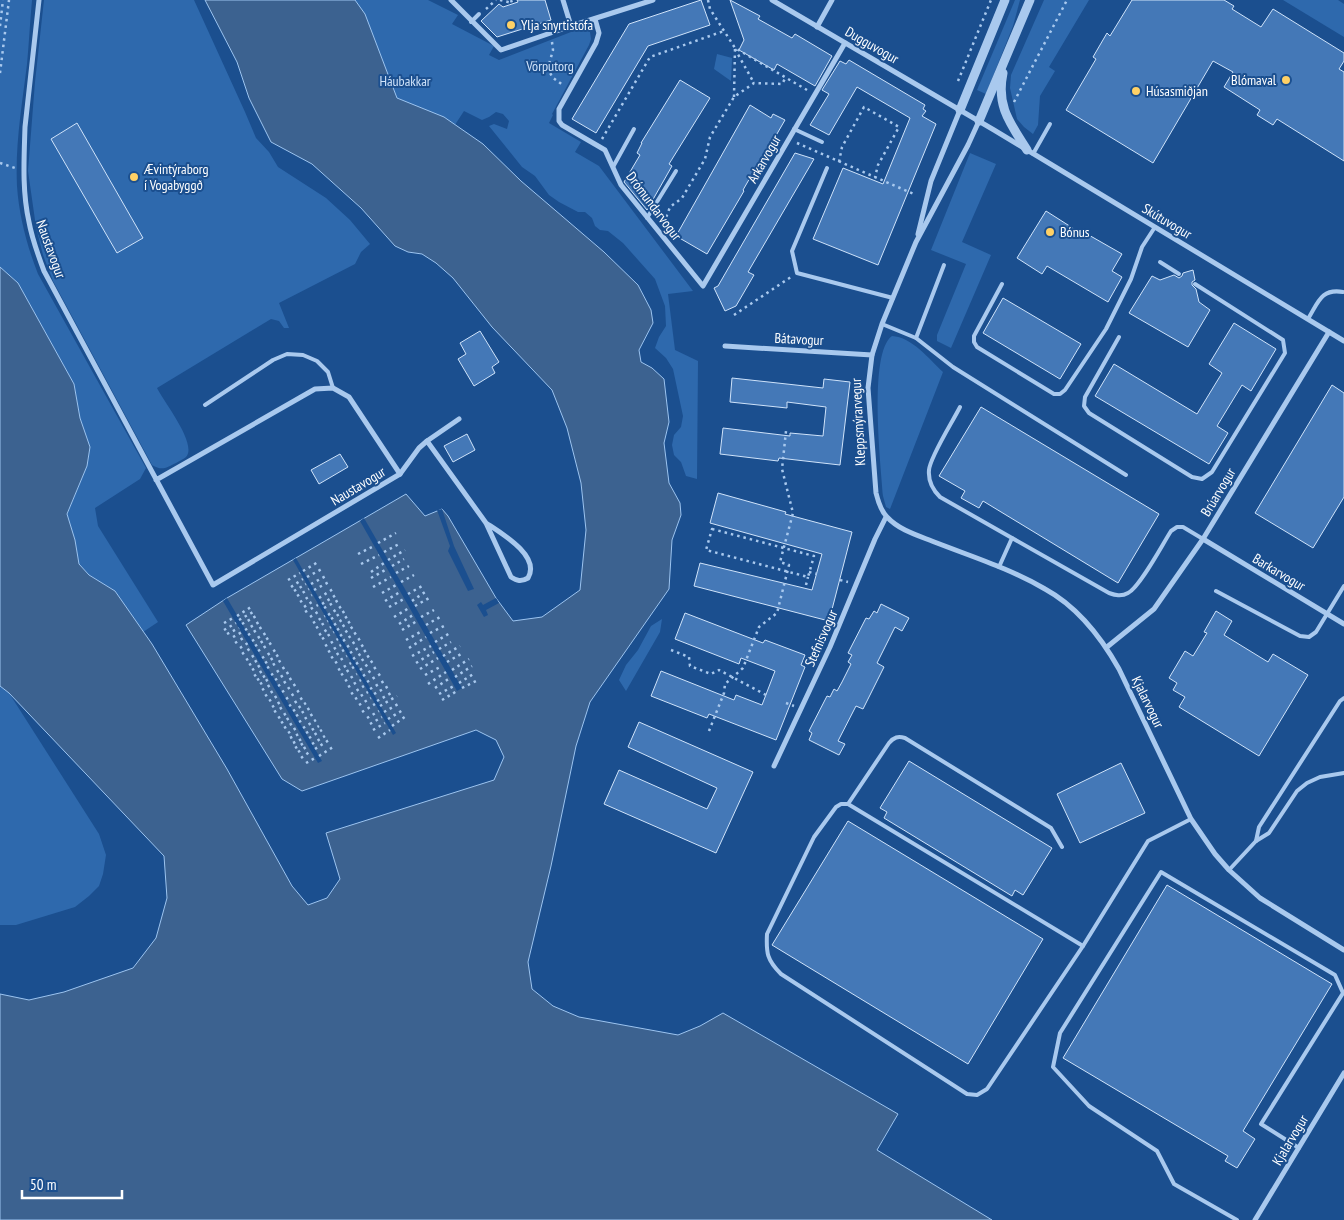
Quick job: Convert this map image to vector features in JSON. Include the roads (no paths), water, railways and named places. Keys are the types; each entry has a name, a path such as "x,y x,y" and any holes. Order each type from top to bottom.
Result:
{"street":[{"name":"Naustavogur","path":"39,0 25,127 24,172 28,221 44,271 213,585 400,474 349,397 333,388"},
{"path":"451,0 501,50 652,0"},
{"path":"562,0 571,26"},
{"name":"Dugguvogur","path":"772,0 979,121"},
{"path":"817,26 832,0"},
{"name":"Kleppsmýrarvegur","path":"916,242 931,181 1005,0"},
{"name":"Kleppsmýrarvegur","path":"886,517 876,493 868,388 872,355 882,324 916,242 968,145 1030,0"},
{"name":"Drómundarvogur","path":"595,19 599,33 596,43 559,109 559,120 562,125 605,150 621,185 703,286"},
{"name":"Arkarvogur","path":"703,286 845,43"},
{"path":"1008,52 1001,84 1002,107 1009,122 1030,152"},
{"name":"Skútuvogur","path":"979,121 1344,340"},
{"name":"Brúarvogur","path":"1106,647 1154,609 1202,539 1329,332"},
{"name":"Bátavogur","path":"725,346 872,355"},
{"path":"156,480 314,389 333,388"},
{"path":"400,474 419,448 459,419"},
{"path":"427,441 486,523 511,577 523,581 528,578 531,569 527,556 518,545 486,523"},
{"name":"Kjalarvogur","path":"886,517 901,528 999,567 1047,590 1086,621 1106,647 1119,669 1191,819 1202,837 1244,885 1272,906 1344,950"},
{"name":"Stefnisvogur","path":"774,766 830,647 886,517"},
{"name":"Barkarvogur","path":"1202,539 1344,624"},
{"name":"Kjalarvogur","path":"1255,1220 1344,1072"}],"lane":[{"path":"471,22 480,14"},
{"path":"1030,152 1050,124"},
{"path":"613,167 634,129"},
{"path":"794,129 822,142"},
{"path":"827,168 792,251 797,274 893,298"},
{"path":"647,218 676,171"},
{"path":"1002,284 974,336 974,342 977,347 1054,394 1060,394 1066,390 1106,329 1131,279 1142,247 1154,227"},
{"path":"1160,262 1179,274"},
{"path":"916,338 944,265"},
{"path":"1119,337 1085,398 1084,406 1089,413 1192,477 1202,478 1212,472 1286,353 1283,340 1195,284"},
{"path":"1308,319 1320,298 1326,293 1334,290 1343,292"},
{"path":"882,324 916,338 953,367 1126,475"},
{"path":"205,405 273,360 287,354 303,354 317,361 328,372 333,388"},
{"path":"960,407 930,464 930,482 940,498 1109,593 1118,596 1128,593 1136,586 1171,531 1177,527 1183,527 1202,539"},
{"path":"999,567 1012,538"},
{"path":"1216,591 1300,636 1309,637 1316,632 1344,586"},
{"path":"1256,841 1259,827 1340,701 1344,698"},
{"path":"848,804 889,743 894,738 905,738 1051,828 1062,847"},
{"path":"1229,870 1256,841 1268,833 1297,791 1307,783 1320,777 1344,773"},
{"path":"1083,946 848,804 841,804 836,807 814,837 767,934 766,950 770,963 780,974 967,1094 978,1095 987,1089 1083,946 1148,841 1191,819"},
{"path":"1237,1220 1174,1184 1157,1151 1089,1106 1053,1067 1060,1033 1162,872 1335,975 1343,993 1261,1124 1299,1148"}],"place":[{"name":"Ylja snyrtistofa","path":"511,25"},
{"name":"Blómaval","path":"1286,80"},
{"name":"Húsasmiðjan","path":"1136,91"},
{"name":"Ævintýraborg í Vogabyggð","path":"134,177"},
{"name":"Bónus","path":"1050,232"}],"park label":[{"name":"Vörputorg","path":"550,66"},
{"name":"Háubakkar","path":"405,81"}]}
